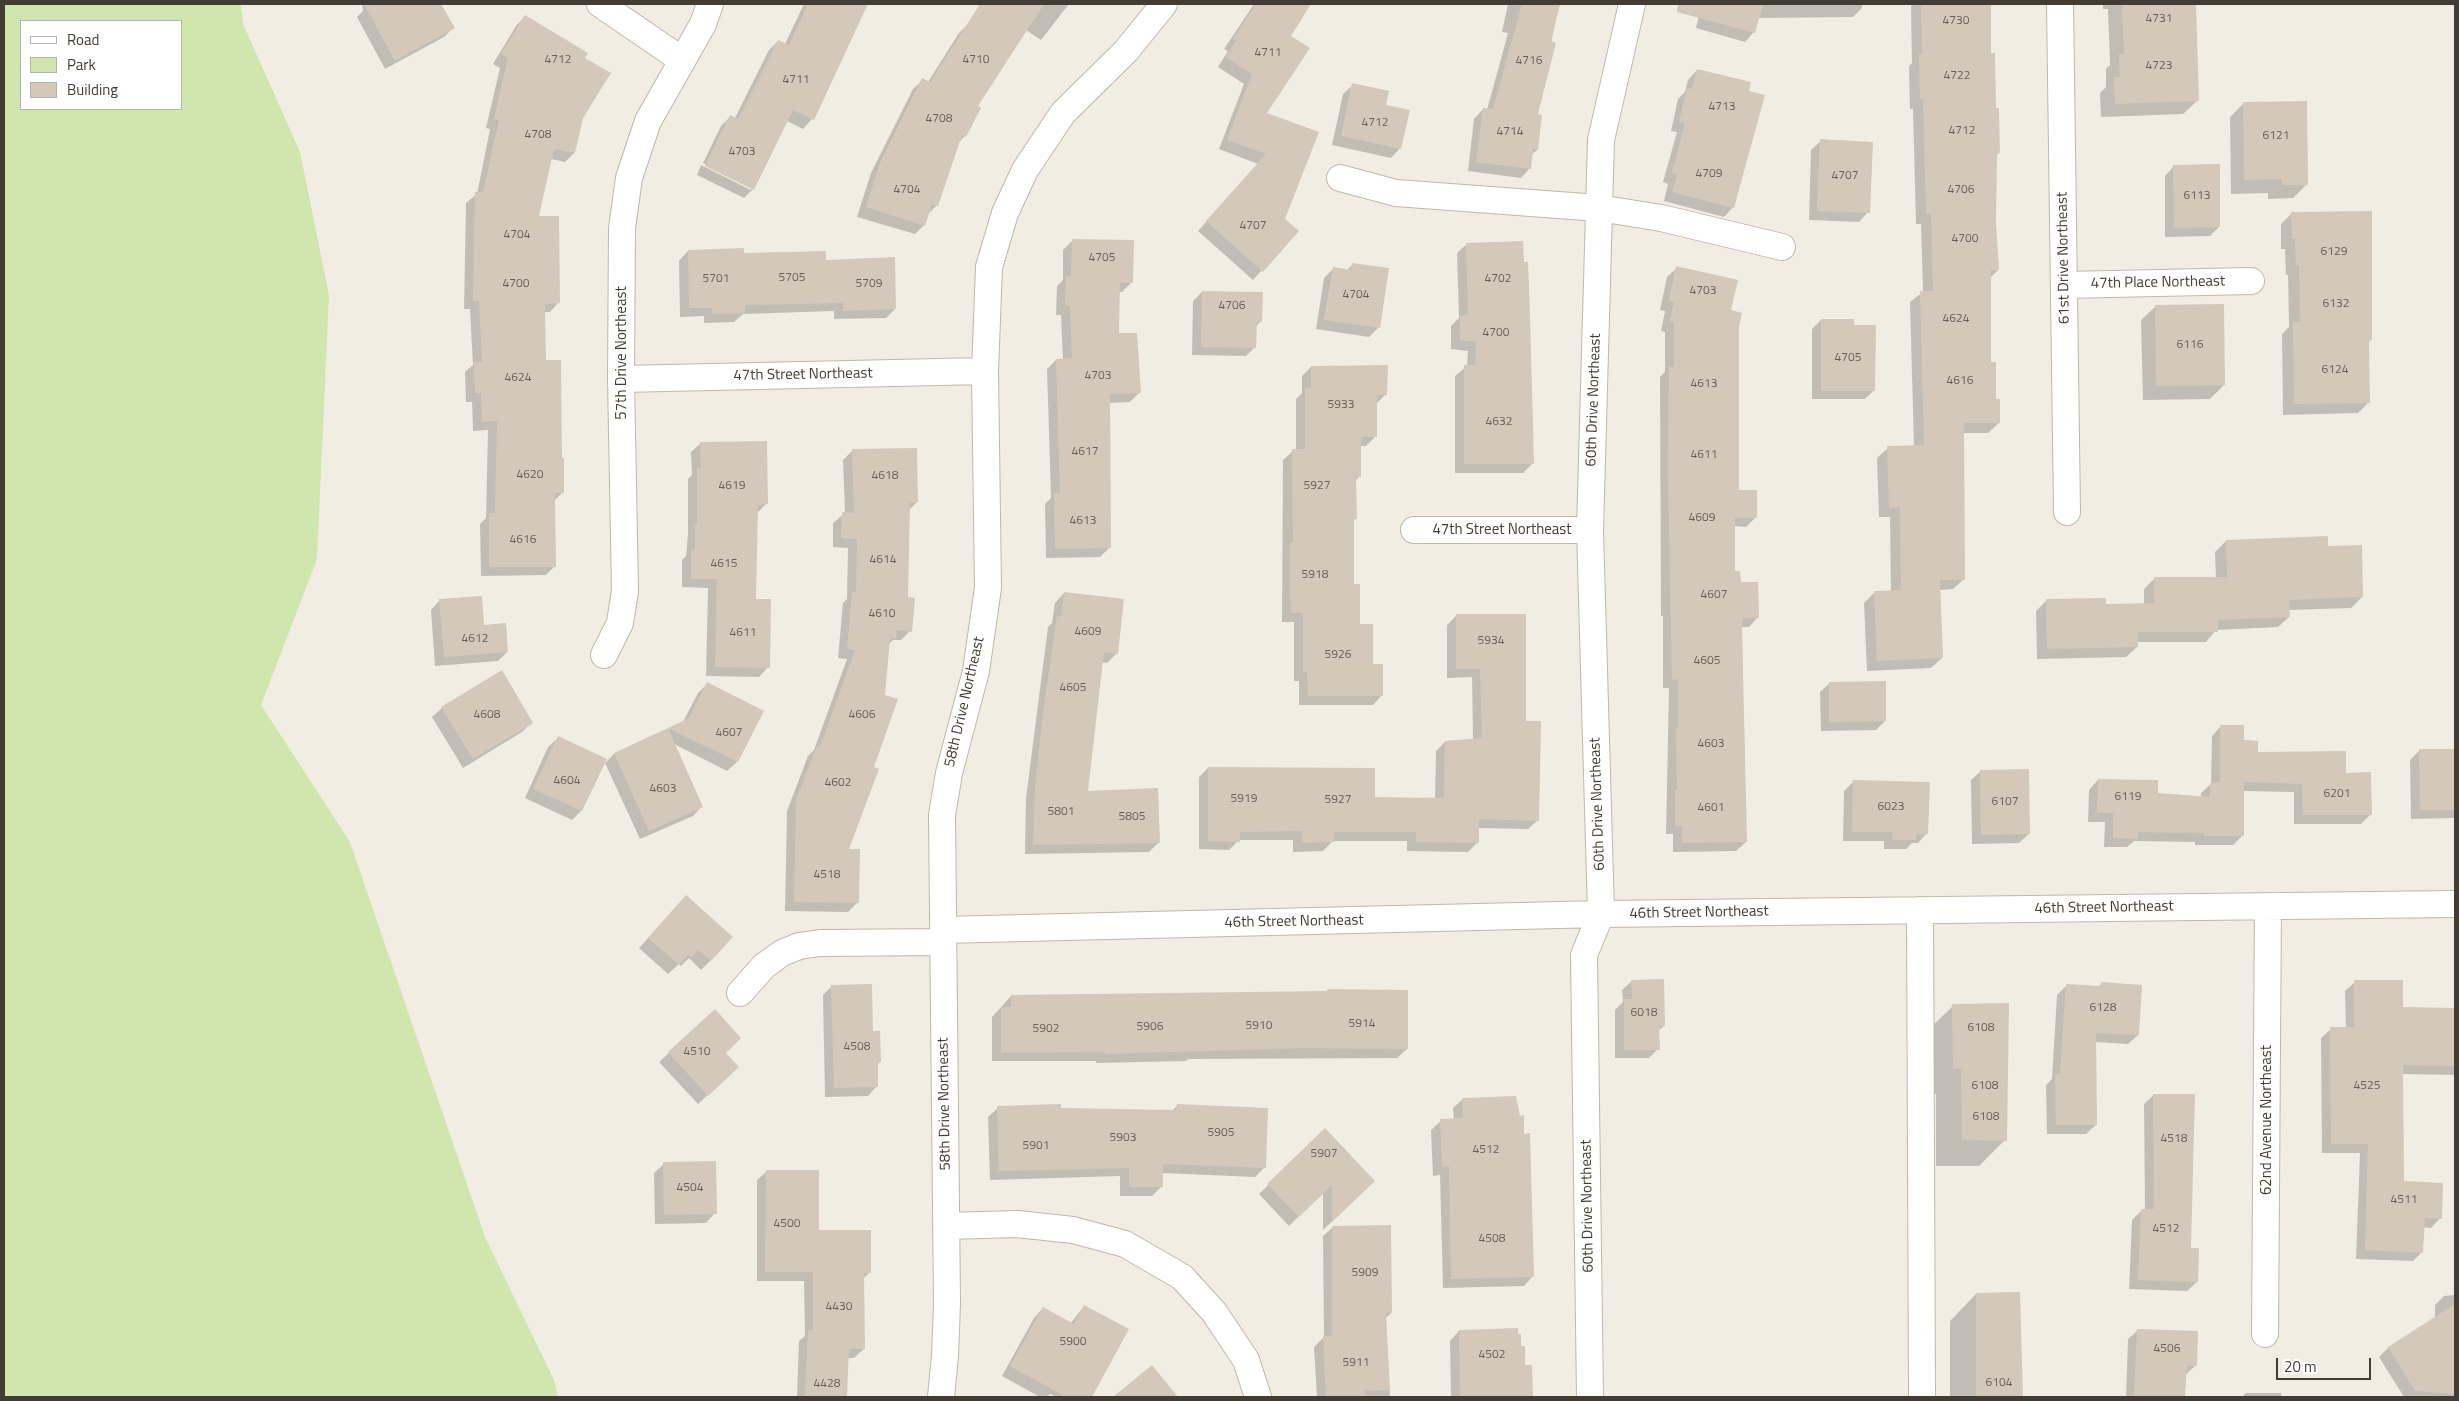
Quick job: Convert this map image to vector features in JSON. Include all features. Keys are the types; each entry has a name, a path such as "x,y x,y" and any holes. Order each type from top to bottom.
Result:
{"street":[{"path":"600,4 682,60"},
{"name":"57th Drive Northeast","path":"604,655 620,622 625,591 621,379 622,228 629,178 648,121 702,24 710,4"},
{"name":"58th Drive Northeast","path":"941,1397 946,1356 942,815 949,773 976,671 988,588 985,371 989,267 1005,213 1025,170 1064,113 1126,51 1164,4"},
{"name":"60th Drive Northeast","path":"1590,1397 1584,955 1601,914 1590,530 1601,140 1632,4"},
{"name":"61st Drive Northeast","path":"2060,4 2067,512"},
{"path":"1340,178 1396,193 1599,208 1661,218 1782,247"},
{"name":"47th Place Northeast","path":"2064,285 2251,281"},
{"name":"47th Street Northeast","path":"621,379 985,371"},
{"name":"47th Street Northeast","path":"1414,530 1590,530"},
{"name":"46th Street Northeast","path":"740,993 764,966 782,953 799,946 820,943 943,936 1601,914 2455,904"},
{"name":"62nd Avenue Northeast","path":"2265,1334 2268,906"},
{"path":"1920,910 1922,1397"},
{"path":"946,1226 1017,1224 1073,1230 1125,1244 1182,1277 1214,1312 1246,1360 1258,1397"}],"green space":[{"path":"4,4 241,4 243,24 300,152 329,295 317,559 261,705 350,842 485,1237 554,1380 558,1397 4,1397"}],"building":[{"path":"364,4 441,4 455,28 395,61"},
{"path":"808,4 868,4 814,120 793,110 754,190 705,166 730,115 738,119 778,40 789,45"},
{"path":"980,4 1044,4 978,106 981,108 966,137 962,135 938,206 932,204 925,226 866,207 880,163 922,78 930,82"},
{"path":"1256,4 1311,4 1291,36 1310,48 1267,113 1319,132 1285,219 1299,231 1263,272 1206,221 1266,154 1227,140 1252,74 1226,57 1236,41 1233,39"},
{"path":"1522,4 1560,4 1551,41 1556,43 1538,114 1542,115 1538,150 1533,149 1531,169 1476,162 1483,108 1493,109"},
{"path":"1678,4 1763,4 1755,33 1677,12"},
{"path":"1921,4 1991,4 1991,53 1995,53 1996,108 1999,108 2000,153 1997,153 1996,223 1999,270 1991,270 1991,362 1996,362 1996,399 2000,399 2000,423 1964,423 1965,580 1940,580 1943,658 1877,661 1874,591 1901,590 1900,507 1889,508 1887,446 1924,445 1920,291 1933,291 1931,214 1926,214 1923,99 1920,99 1919,54 1922,54"},
{"path":"2122,4 2196,4 2199,101 2115,104 2114,77 2120,77 2119,54 2124,54"},
{"path":"525,15 588,53 585,58 611,73 583,118 575,153 554,149 539,216 559,216 560,303 545,304 546,360 561,360 564,493 555,493 556,567 489,567 489,513 495,513 497,421 482,422 481,393 475,393 474,362 482,362 479,301 473,301 475,192 483,192 499,120 494,119 508,58 501,54"},
{"path":"1697,69 1751,82 1749,91 1765,95 1734,208 1672,192 1677,175 1672,173 1685,123 1679,121 1687,88 1692,89"},
{"path":"1352,83 1389,91 1386,105 1410,110 1401,149 1341,136"},
{"path":"2307,101 2308,185 2282,185 2282,179 2244,180 2243,102"},
{"path":"1820,139 1873,142 1870,213 1817,211"},
{"path":"2220,164 2220,227 2174,228 2173,165"},
{"path":"2372,211 2372,340 2369,340 2370,403 2294,404 2293,322 2300,322 2299,265 2296,265 2295,239 2292,239 2291,212"},
{"path":"1072,239 1134,240 1133,283 1120,283 1119,333 1137,333 1141,393 1110,394 1111,548 1055,549 1054,493 1060,493 1056,359 1072,358 1070,306 1065,306 1066,276 1071,276"},
{"path":"1523,241 1524,262 1528,262 1534,464 1464,464 1464,365 1475,365 1476,342 1460,340 1460,316 1468,315 1466,243"},
{"path":"744,248 744,253 826,251 826,260 895,257 896,309 843,311 843,303 745,305 745,313 713,314 712,308 689,308 688,250"},
{"path":"1352,263 1389,268 1380,328 1324,320 1333,267 1351,270"},
{"path":"1676,266 1738,280 1731,310 1742,313 1739,327 1739,490 1757,490 1757,518 1735,518 1735,571 1740,571 1741,582 1758,582 1759,618 1743,618 1742,626 1747,842 1682,843 1682,826 1675,826 1678,679 1672,680 1668,472 1669,367 1674,367 1674,323 1670,321 1674,302 1669,301"},
{"path":"1202,291 1263,292 1262,322 1257,321 1256,348 1201,347"},
{"path":"2224,304 2225,385 2156,386 2155,305"},
{"path":"1821,319 1854,319 1854,325 1876,325 1875,391 1821,391"},
{"path":"1388,365 1387,395 1377,395 1377,437 1361,437 1361,477 1356,477 1357,519 1354,519 1354,584 1360,584 1360,624 1373,624 1373,664 1383,664 1383,696 1308,696 1307,672 1303,672 1303,613 1291,613 1290,587 1290,543 1293,543 1292,449 1305,449 1305,388 1311,388 1311,366"},
{"path":"767,441 768,504 758,505 756,599 771,599 770,668 715,667 717,579 691,579 691,549 695,549 695,525 697,525 697,468 701,468 700,442"},
{"path":"917,448 918,502 910,503 908,597 915,598 912,632 897,630 896,639 890,638 885,695 898,699 874,767 879,769 849,849 860,849 859,903 794,902 796,800 817,746 820,747 855,650 847,649 852,592 856,592 857,539 841,538 842,512 854,513 852,449"},
{"path":"2328,536 2328,546 2362,545 2363,597 2289,600 2290,617 2218,620 2218,632 2138,632 2138,647 2047,649 2046,599 2106,598 2106,604 2154,603 2154,577 2227,577 2226,540"},
{"path":"1064,592 1124,599 1118,654 1104,652 1088,791 1158,788 1160,843 1033,845 1035,788 1043,713 1057,616 1061,617"},
{"path":"482,596 484,625 506,623 508,652 444,657 439,599"},
{"path":"1456,614 1526,614 1526,721 1541,721 1539,821 1479,819 1479,843 1416,842 1416,832 1334,832 1334,842 1302,843 1302,831 1240,832 1240,842 1208,841 1208,767 1375,768 1375,797 1444,798 1445,741 1482,738 1480,669 1456,669"},
{"path":"502,670 533,723 473,759 441,707"},
{"path":"1886,681 1886,721 1829,722 1829,682"},
{"path":"707,682 764,711 738,762 668,728 689,718"},
{"path":"2220,725 2244,725 2244,740 2258,741 2258,752 2346,751 2346,773 2371,772 2372,815 2303,815 2302,784 2244,782 2244,836 2204,836 2204,833 2138,832 2138,839 2113,838 2113,813 2097,813 2098,779 2158,780 2158,793 2210,797 2210,783 2220,782"},
{"path":"668,728 703,807 649,831 614,753"},
{"path":"558,736 607,759 582,811 533,789"},
{"path":"2419,749 2455,749 2455,810 2420,810"},
{"path":"2029,769 2030,834 1981,835 1980,770"},
{"path":"1853,780 1930,782 1928,834 1917,834 1916,840 1892,840 1893,832 1852,832"},
{"path":"686,895 733,937 711,961 698,950 691,958 688,955 679,965 648,938"},
{"path":"1664,979 1665,1026 1659,1026 1660,1050 1624,1050 1624,999 1632,999 1631,980"},
{"path":"2354,980 2403,980 2403,1007 2455,1008 2455,1066 2403,1065 2404,1181 2443,1183 2442,1219 2425,1218 2423,1253 2365,1250 2368,1144 2331,1144 2330,1027 2354,1027"},
{"path":"2101,982 2142,985 2139,1035 2096,1033 2097,1125 2056,1125 2055,1074 2060,1074 2066,984 2101,986"},
{"path":"872,984 873,1031 880,1031 881,1062 878,1062 878,1087 834,1088 831,985"},
{"path":"1327,989 1408,990 1408,1049 1304,1048 1105,1054 1105,1052 1001,1053 1001,1007 1011,1007 1011,995 1327,991"},
{"path":"2009,1003 2007,1141 1962,1140 1961,1069 1953,1069 1952,1004"},
{"path":"715,1009 741,1038 726,1053 739,1067 708,1096 668,1052"},
{"path":"2153,1094 2195,1094 2191,1248 2199,1248 2198,1282 2138,1280 2141,1209 2154,1209"},
{"path":"1516,1096 1520,1116 1524,1115 1524,1134 1530,1133 1534,1277 1451,1279 1449,1166 1442,1167 1440,1119 1463,1118 1462,1098"},
{"path":"1061,1104 1061,1108 1176,1110 1177,1104 1268,1108 1266,1168 1163,1164 1163,1187 1129,1187 1129,1168 999,1171 997,1106"},
{"path":"1325,1128 1375,1181 1332,1222 1332,1185 1299,1217 1267,1184"},
{"path":"716,1161 717,1214 664,1215 663,1162"},
{"path":"766,1170 819,1170 819,1230 871,1230 871,1273 864,1273 865,1349 849,1349 847,1397 805,1397 808,1330 813,1330 813,1272 765,1272"},
{"path":"1391,1225 1392,1313 1386,1313 1390,1390 1365,1391 1366,1397 1326,1397 1323,1336 1332,1336 1332,1226"},
{"path":"2020,1292 2023,1397 1976,1397 1976,1293"},
{"path":"2455,1304 2455,1394 2415,1391 2388,1347"},
{"path":"1084,1305 1129,1329 1092,1397 1066,1397 1010,1366 1043,1307 1074,1324"},
{"path":"1518,1328 1518,1334 1521,1334 1521,1346 1525,1346 1525,1365 1532,1365 1533,1397 1460,1397 1459,1330"},
{"path":"2137,1329 2198,1331 2197,1366 2187,1366 2185,1397 2134,1397"},
{"path":"1152,1365 1178,1397 1113,1397"}]}
